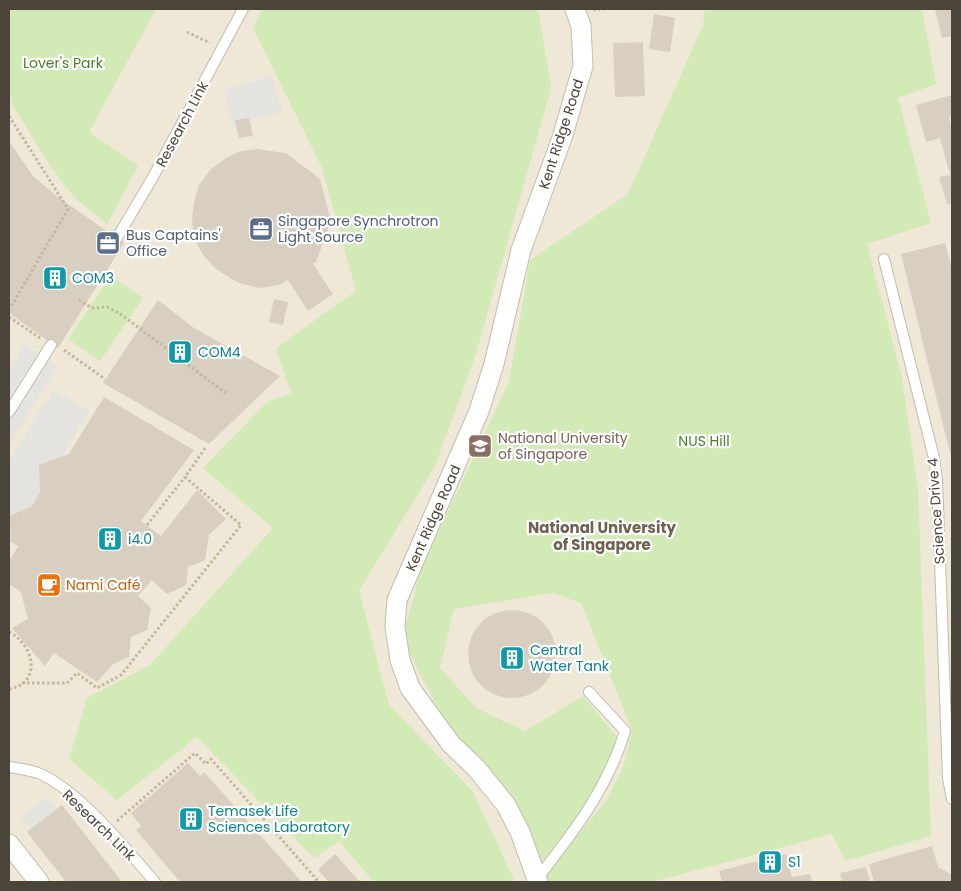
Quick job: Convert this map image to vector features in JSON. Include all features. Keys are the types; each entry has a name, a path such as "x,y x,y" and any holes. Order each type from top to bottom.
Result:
{"street":[{"name":"Kent Ridge Road","path":"538,880 520,832 506,805 477,769 451,744 410,688 400,660 395,627 397,600 479,411 494,364 521,250 562,138 583,66 581,26 575,9"},
{"path":"9,844 39,882"}],"lane":[{"name":"Research Link","path":"117,238 153,177 243,9"},
{"name":"Science Drive 4","path":"884,259 934,458 937,479 948,778 952,799"},
{"path":"9,412 55,346"},
{"path":"538,880 597,798 616,760 625,731 589,692"},
{"name":"Research Link","path":"9,767 42,775 68,793 124,847 155,882"}],"path":[{"path":"594,10 604,9"},
{"path":"187,32 222,48"},
{"path":"9,116 68,209 9,310"},
{"path":"79,300 92,308 106,307 119,313 227,394"},
{"path":"9,317 105,379"},
{"path":"147,525 206,447"},
{"path":"9,689 22,683 67,682 77,673 97,688 121,675 241,525 184,477"},
{"path":"9,632 19,638 30,653 29,675 22,683"},
{"path":"122,817 195,752 206,764 211,759 319,882"}],"shaded area":[{"name":"National University of Singapore","path":"9,9 952,9 952,882 9,882"},
{"path":"272,76 283,111 234,127 224,90"},
{"path":"24,344 58,366 9,445 9,369"},
{"path":"53,390 89,411 9,549 9,461"},
{"path":"47,797 115,882 73,882 21,817"}],"green space":[{"name":"Lover's Park","path":"9,9 156,9 89,132 138,166 107,224 74,197 49,164 13,106 9,90"},
{"path":"262,9 538,9 551,88 476,354 435,466 359,591 389,705 473,792 515,882 374,882 339,841 314,858 197,737 117,800 69,759 87,698 150,665 273,528 203,468 267,402 291,393 276,348 356,291 322,168 253,28"},
{"name":"NUS Hill","path":"705,9 922,9 936,84 898,98 931,223 867,244 902,378 918,489 931,836 845,861 832,834 652,882 540,882 522,822 455,741 402,639 421,569 509,382 530,260 628,194 703,25","holes":["553,593 581,603 632,730 624,765 606,801 540,881 539,866 593,796 617,737 583,696 525,731 476,708 440,668 454,609"]},
{"path":"111,276 143,298 100,361 68,339"}],"building":[{"path":"952,9 952,36 942,38 935,10"},
{"path":"654,14 675,18 670,52 649,49"},
{"path":"643,42 645,96 615,97 613,43"},
{"path":"952,95 952,116 949,117 952,130 952,203 947,204 939,177 950,175 940,138 926,142 916,105"},
{"path":"249,118 253,136 239,138 235,120"},
{"name":"COM3","path":"9,141 33,176 58,197 124,243 58,348 9,313"},
{"name":"Singapore Synchrotron Light Source","path":"257,149 286,153 320,179 331,221 316,262 313,264 333,294 308,311 288,280 279,285 259,288 239,283 217,270 203,255 194,238 192,218 199,185 211,169 226,158 241,151"},
{"path":"945,243 952,269 952,453 950,453 901,254"},
{"path":"274,299 288,302 283,325 269,322"},
{"name":"COM4","path":"158,300 194,328 280,376 209,444 103,383"},
{"name":"i4.0","path":"104,397 194,450 141,521 161,536 197,490 226,519 209,535 205,560 188,567 186,585 167,594 152,580 138,596 151,608 147,630 131,637 129,657 113,664 97,682 54,653 45,666 12,628 28,619 21,592 9,584 9,562 18,546 11,542 10,516 32,506 40,492 39,465 69,454"},
{"name":"Central Water Tank","path":"512,610 529,614 543,623 552,637 556,654 552,671 543,685 529,694 512,698 495,694 481,685 472,671 468,654 472,637 481,623 495,614"},
{"name":"Temasek Life Sciences Laboratory","path":"188,763 200,776 204,772 302,882 180,882 136,830 141,826 131,813"},
{"path":"62,805 122,882 66,882 27,832"},
{"path":"932,846 938,867 952,875 952,882 874,882 869,864"},
{"path":"335,854 360,882 329,882 318,870"},
{"name":"S1","path":"786,854 792,877 810,874 812,882 722,882 719,871"},
{"path":"866,867 870,882 838,882 842,880 840,873"}],"place":[{"name":"Singapore Synchrotron Light Source","path":"261,229"},
{"name":"Bus Captains' Office","path":"108,243"},
{"name":"COM3","path":"55,278"},
{"name":"COM4","path":"180,352"},
{"name":"National University of Singapore","path":"480,446"},
{"name":"i4.0","path":"110,539"},
{"name":"Nami Café","path":"49,585"},
{"name":"Central Water Tank","path":"512,658"},
{"name":"Temasek Life Sciences Laboratory","path":"191,819"},
{"name":"S1","path":"770,862"}],"district":[{"name":"National University of Singapore","path":"602,536"}]}
